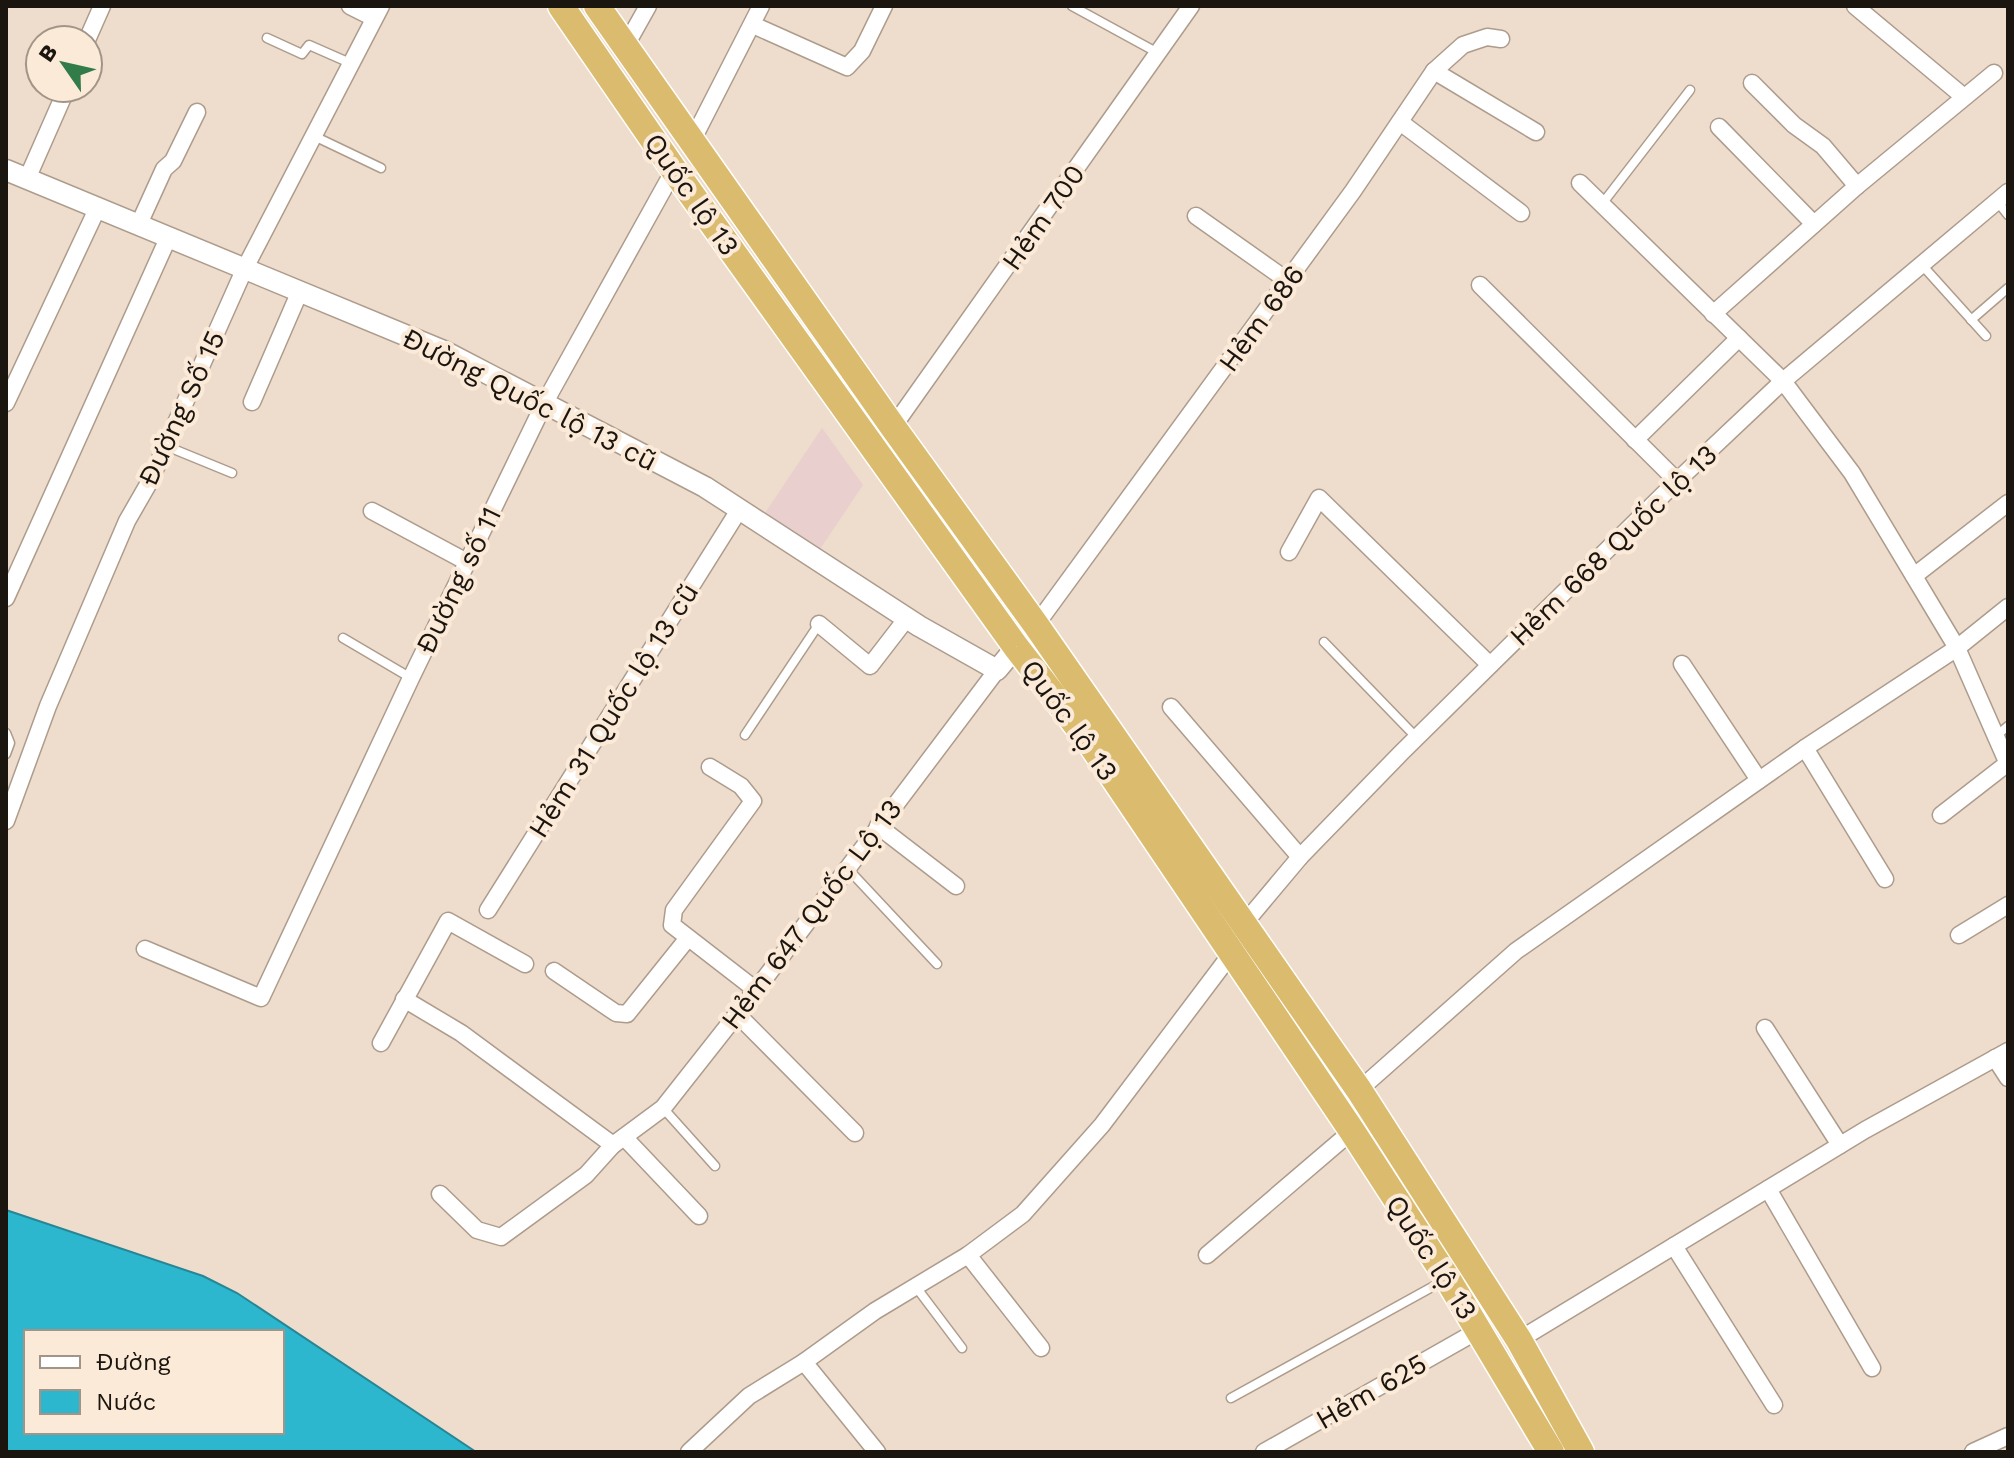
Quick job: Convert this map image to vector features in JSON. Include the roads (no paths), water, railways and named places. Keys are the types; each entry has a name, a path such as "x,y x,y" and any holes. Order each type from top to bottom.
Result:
{"highway":[{"name":"Quốc lộ 13","path":"561,6 674,170 1016,647 1088,740 1352,1131 1447,1278 1551,1452"},
{"name":"Quốc lộ 13","path":"597,6 691,143 1036,625 1359,1090 1519,1340 1581,1452"},
{"path":"1016,647 1036,625"}],"street":[{"path":"350,6 378,12"},
{"path":"625,47 648,6"},
{"path":"691,143 761,6"},
{"path":"753,25 847,67 862,51 884,6"},
{"name":"Hẻm 700","path":"893,427 1191,6"},
{"path":"1855,6 1964,97"},
{"name":"Đường Số 15","path":"6,821 48,706 127,521 150,481 245,268 378,12"},
{"name":"Hẻm 686","path":"1036,625 1288,281 1434,71 1463,45 1487,37 1501,39"},
{"path":"1434,71 1536,132"},
{"path":"1713,314 1857,186 1994,73"},
{"path":"1752,83 1794,125 1823,146 1857,186"},
{"path":"27,179 60,104"},
{"path":"139,224 164,169 173,161 197,112"},
{"path":"1400,122 1521,213"},
{"path":"1719,127 1814,224"},
{"name":"Đường Quốc lộ 13 cũ","path":"6,170 446,352 705,487 907,618 997,670"},
{"name":"Đường số 11","path":"145,949 261,998 544,404 674,170"},
{"path":"1580,183 1783,381 1852,473 1957,648 2002,731 2008,764 1941,815"},
{"name":"Hẻm 668 Quốc lộ 13","path":"1243,925 1300,857 1677,481 1783,381 2002,196"},
{"path":"6,403 98,207"},
{"path":"1196,216 1288,281"},
{"path":"6,598 169,236"},
{"path":"1480,285 1677,481"},
{"path":"252,402 300,291"},
{"path":"1635,440 1739,338"},
{"path":"1289,552 1319,498 1490,665"},
{"path":"1914,576 2008,503"},
{"name":"Hẻm 31 Quốc lộ 13 cũ","path":"488,910 739,510"},
{"path":"372,511 467,562"},
{"path":"1359,1090 1516,951 1805,748 1957,648 2008,607"},
{"path":"819,624 870,666 907,618"},
{"path":"997,670 1016,647"},
{"path":"1682,664 1759,780"},
{"name":"Hẻm 647 Quốc Lộ 13","path":"440,1194 477,1230 501,1237 586,1175 619,1141 663,1108 756,990 997,670"},
{"path":"1171,707 1300,857"},
{"path":"1805,748 1885,879"},
{"path":"710,767 741,786 753,801 674,910 672,925 756,990"},
{"path":"878,826 956,886"},
{"path":"1959,935 2008,905"},
{"path":"381,1043 448,921 525,964"},
{"path":"554,971 616,1013 627,1014 688,938"},
{"path":"689,1452 749,1396 804,1362 875,1311 968,1255 1023,1214 1102,1125 1231,954"},
{"path":"404,999 461,1033 619,1141 699,1216"},
{"path":"737,1014 855,1133"},
{"path":"1765,1028 1840,1145"},
{"path":"1519,1340 1840,1145 2002,1054 2008,1078"},
{"path":"1207,1255 1352,1131"},
{"path":"1768,1189 1872,1368"},
{"path":"1674,1246 1774,1405"},
{"path":"968,1255 1041,1348"},
{"name":"Hẻm 625","path":"1264,1452 1479,1330"},
{"path":"804,1362 877,1452"},
{"path":"1973,1452 2008,1436"}],"lane":[{"path":"1072,6 1159,54"},
{"path":"267,38 302,54 309,45 350,63"},
{"path":"1602,204 1690,90"},
{"path":"313,135 381,168"},
{"path":"2002,196 2008,215"},
{"path":"1922,265 1986,336"},
{"path":"1971,320 2008,288"},
{"path":"166,446 232,473"},
{"path":"745,735 819,624"},
{"path":"343,638 411,678"},
{"path":"1324,642 1417,738"},
{"path":"6,733 10,743 6,754"},
{"path":"847,868 937,964"},
{"path":"663,1108 715,1166"},
{"path":"1231,1398 1447,1278"},
{"path":"916,1286 962,1348"}],"water":[{"path":"6,1210 203,1276 237,1293 476,1452 6,1452"}]}
